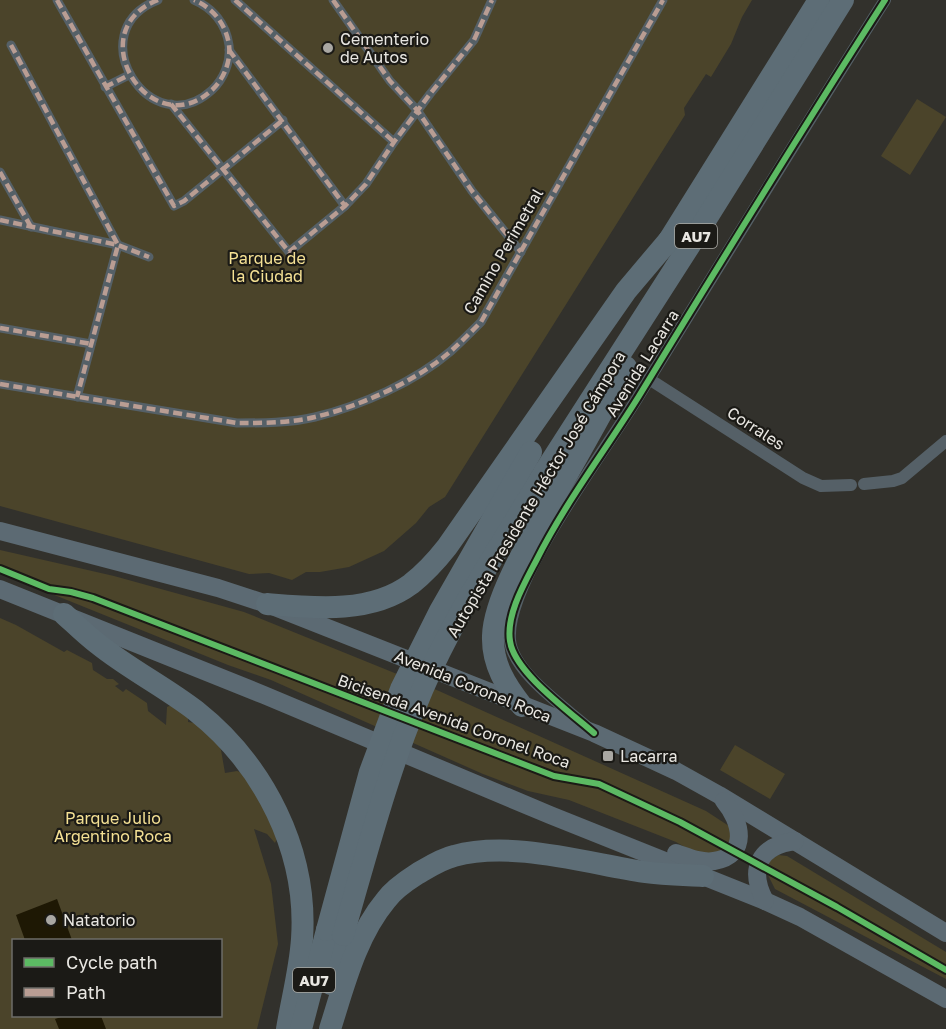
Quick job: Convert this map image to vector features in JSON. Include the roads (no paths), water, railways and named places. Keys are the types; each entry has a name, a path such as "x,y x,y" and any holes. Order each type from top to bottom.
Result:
{"highway":[{"name":"Autopista Presidente Héctor José Cámpora","path":"682,240 819,0"},
{"name":"Autopista Presidente Héctor José Cámpora","path":"320,1029 335,933 370,772 385,728 416,654 531,452 682,240 843,0"},
{"path":"267,604 300,607 368,603 393,595 428,570 447,547 626,291 682,240"},
{"path":"522,706 504,681 495,660 493,634 497,610 522,553 608,401 682,240"},
{"path":"64,614 99,645 194,709 213,725 239,751 260,780 288,837 300,889 302,940 287,1029"},
{"path":"330,1029 357,949 374,917 386,899 407,880 435,863 454,856 501,850 653,873 703,876"},
{"name":"Autopista Presidente Héctor José Cámpora","path":"301,1029 335,933"}],"main road":[{"name":"Avenida Coronel Roca","path":"0,531 128,563 267,604 594,733 676,771 719,795 946,933"},
{"path":"0,589 765,901 800,917 946,999"},
{"path":"550,815 565,812 576,814 688,857 716,861 733,851 740,831 734,815 719,795"},
{"path":"765,901 757,883 756,874 762,856 777,844 795,841"}],"street":[{"path":"57,0 174,206 184,201 283,120"},
{"path":"158,0 138,13 128,27 124,36 123,54 129,75 136,86 149,97 171,104 191,102 213,89 223,75 229,50 226,32 217,16 194,0"},
{"path":"235,0 394,142"},
{"path":"333,0 390,81 417,110 472,191 520,252"},
{"path":"171,104 289,252 345,206 366,184 417,110 474,40 492,0"},
{"name":"Camino Perimetral","path":"0,384 237,423 267,423 314,418 367,402 413,377 450,352 481,322 663,0"},
{"name":"Avenida Lacarra","path":"594,733 523,670 514,656 510,642 510,626 521,591 551,532 885,0"},
{"path":"12,45 118,245 77,397"},
{"path":"229,50 345,206"},
{"path":"105,87 129,75"},
{"path":"0,172 31,227"},
{"path":"0,220 118,245 149,257"},
{"path":"0,328 91,344"},
{"name":"Corrales","path":"649,379 803,478 821,486 851,485"},
{"path":"864,484 902,478 946,441"}],"place":[{"name":"Cementerio de Autos","path":"328,48"},
{"name":"Lacarra","path":"608,756"},
{"name":"Natatorio","path":"51,920"}],"park label":[{"name":"Parque de la Ciudad","path":"267,267"},
{"name":"Parque Julio Argentino Roca","path":"113,827"}]}
